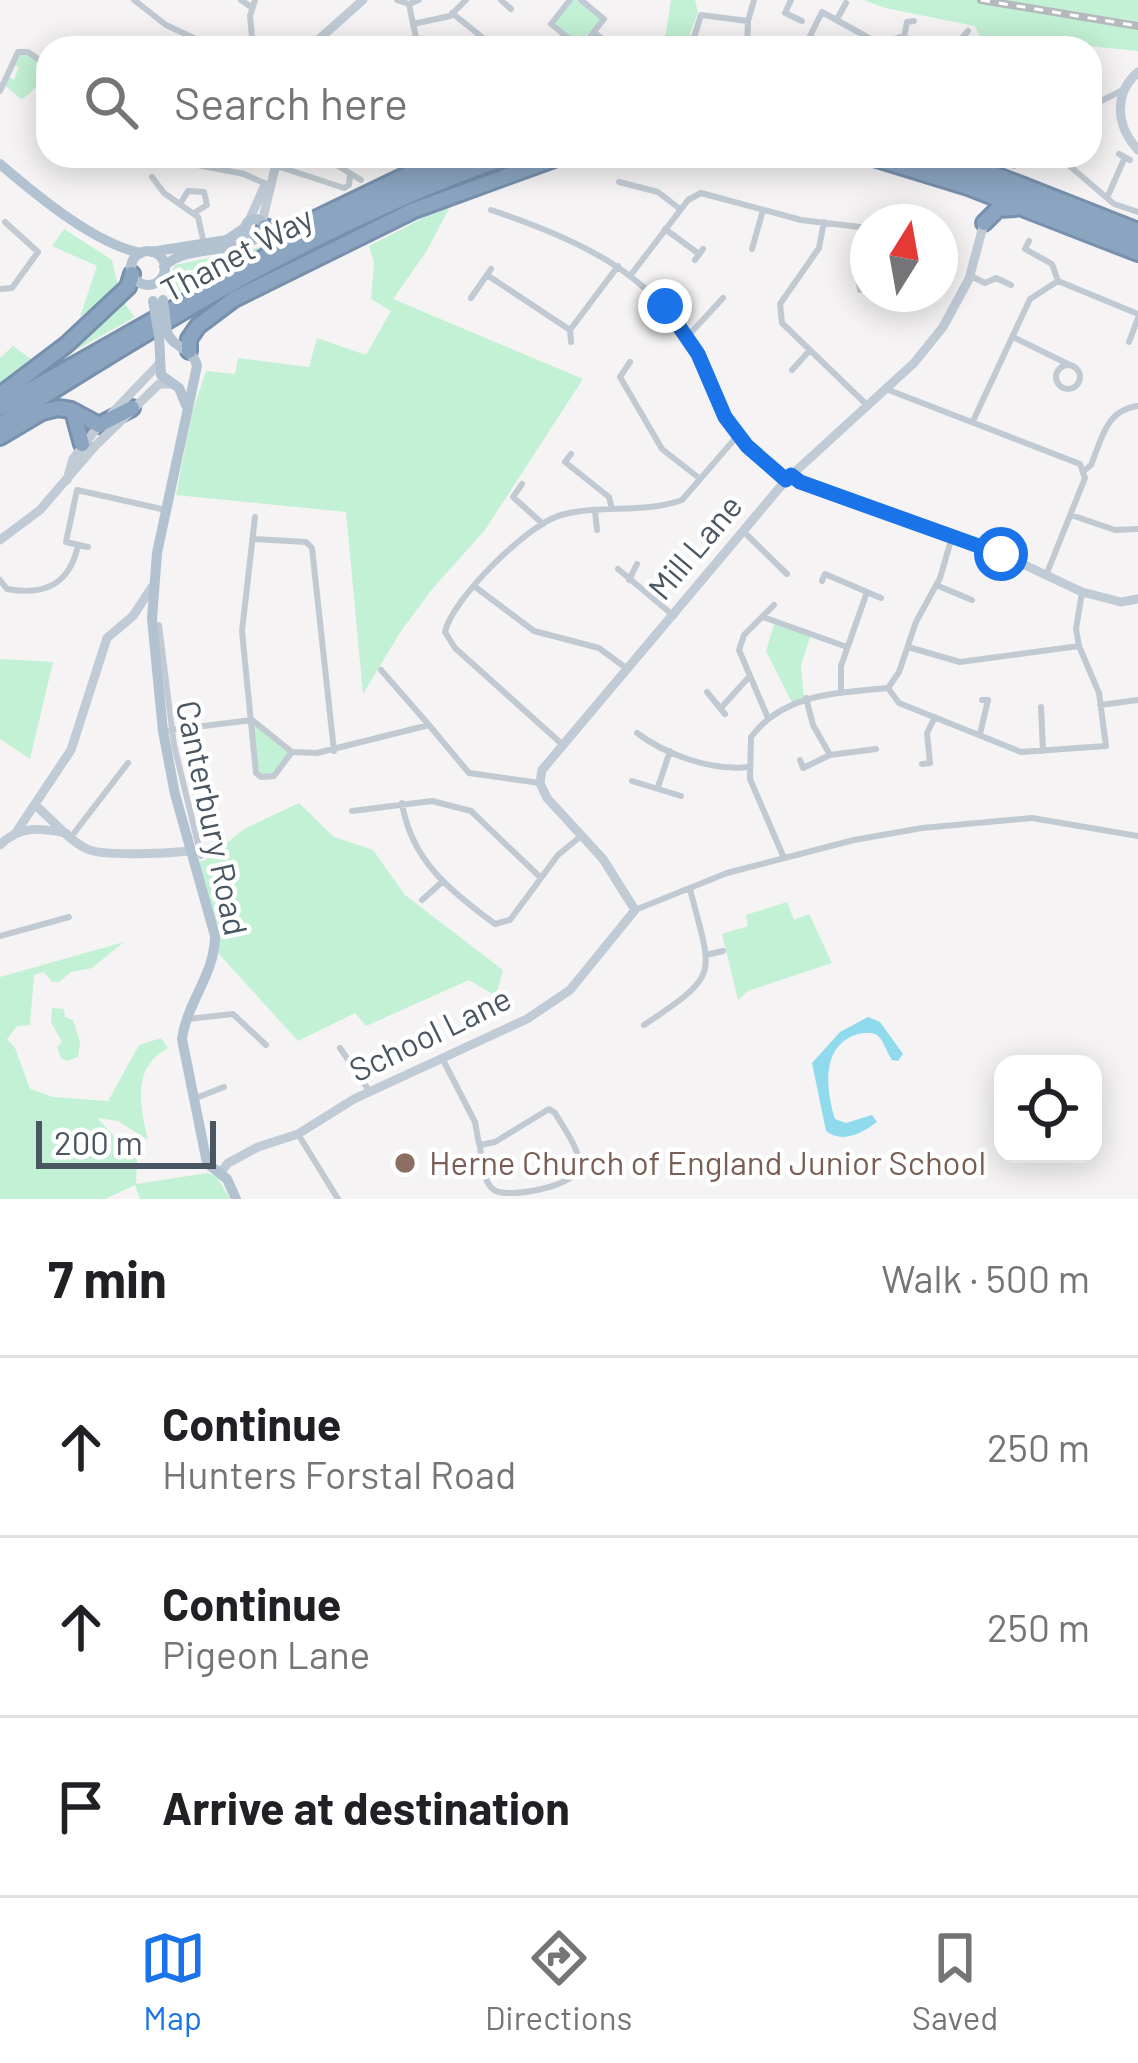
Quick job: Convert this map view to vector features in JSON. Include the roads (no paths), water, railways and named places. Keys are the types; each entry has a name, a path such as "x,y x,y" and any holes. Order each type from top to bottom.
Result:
{"highway":[{"path":"255,227 286,232 421,168"},
{"name":"Thanet Way","path":"0,407 286,245 450,168"},
{"name":"Thanet Way","path":"0,424 143,336 304,248 480,168"},
{"path":"184,349 212,312 335,247 468,187 526,168"},
{"path":"905,168 987,194 1138,253"},
{"path":"944,168 1138,242"},
{"path":"978,168 1138,228"},
{"path":"984,223 990,207 987,194"},
{"path":"984,223 1006,207 1058,222"},
{"path":"312,267 335,247"},
{"path":"0,395 80,332 135,275"},
{"path":"0,437 42,412 71,410 99,425 132,408"},
{"path":"71,410 82,444"}],"main road":[{"name":"Thanet Way","path":"0,164 33,192 107,240 146,252 232,238 255,227"},
{"name":"Thanet Way","path":"135,275 155,283 174,257 252,243 255,227"},
{"name":"Thanet Way","path":"107,240 158,300"},
{"path":"135,275 146,252 160,257 161,375 174,384 187,409"},
{"path":"163,334 196,362 188,382 174,384"},
{"name":"Canterbury Road","path":"185,1019 208,972 215,946 214,923 167,730 152,587 195,374"},
{"path":"185,1019 182,1040 207,1162 221,1172 236,1199"}],"street":[{"path":"134,0 189,36"},
{"path":"241,0 253,3 254,36"},
{"path":"322,36 363,0"},
{"path":"397,0 409,4 418,0"},
{"path":"413,24 452,14 466,0"},
{"path":"501,0 511,9"},
{"path":"564,35 550,24 570,0"},
{"path":"580,0 604,19 590,36"},
{"path":"747,36 754,0"},
{"path":"790,0 785,13 814,27"},
{"path":"837,19 846,3"},
{"path":"409,4 416,36"},
{"path":"695,36 700,11 748,21"},
{"path":"810,36 822,12 862,36"},
{"path":"452,14 480,36"},
{"path":"904,36 907,22 914,20"},
{"path":"964,36 968,31"},
{"path":"594,32 599,36"},
{"path":"0,91 18,52 36,58"},
{"path":"1138,72 1123,90 1122,123 1138,150"},
{"path":"1102,100 1123,90"},
{"path":"1107,198 1125,157"},
{"path":"213,168 344,188 350,176"},
{"path":"339,168 361,180"},
{"path":"1072,168 1107,198 1138,212"},
{"path":"255,227 272,174"},
{"path":"152,178 162,196 199,219 204,244"},
{"path":"619,181 658,193 680,209"},
{"path":"181,204 188,191 204,192 207,205 194,213"},
{"path":"630,276 680,209 701,193 850,226"},
{"path":"752,249 763,210"},
{"path":"491,211 584,245 656,296 687,337 725,417 789,477 995,551 1082,592 1121,602 1138,599"},
{"path":"0,289 12,288 38,252 4,222"},
{"path":"824,222 819,248 778,313 868,406"},
{"name":"Mill Lane","path":"540,783 546,763 789,477 914,363 943,326 971,275 984,223"},
{"path":"665,229 699,254"},
{"path":"1029,241 1025,249 1052,264 1058,281 1138,316 1128,342"},
{"path":"571,342 570,330 618,266"},
{"path":"471,298 489,272 570,330"},
{"path":"971,275 985,283 996,278 1011,284"},
{"path":"972,422 1030,299 1058,281"},
{"path":"687,337 723,298"},
{"path":"1013,337 1069,364 1080,374 1076,386 1069,389 1058,384 1056,377 1069,364"},
{"path":"793,370 810,350"},
{"path":"67,480 68,468 82,444 160,362"},
{"path":"630,362 620,377 654,437 699,478"},
{"path":"0,541 25,525 132,408 159,384 174,384"},
{"path":"886,389 1080,464 1084,470"},
{"path":"1045,577 1084,470 1091,465 1111,418 1120,410 1138,406"},
{"path":"563,745 447,639 449,618 493,563 544,524 566,514 682,500 739,434"},
{"path":"571,454 565,462 610,497 612,508"},
{"path":"522,484 513,496 544,524"},
{"path":"88,547 66,542 77,490 166,510"},
{"path":"596,511 597,530"},
{"path":"1071,515 1115,530 1138,529"},
{"path":"255,517 242,631 255,766 261,777 274,776 292,752"},
{"path":"744,532 787,574"},
{"path":"888,688 936,586 952,536"},
{"path":"253,538 306,542 312,548 334,751"},
{"path":"0,580 16,591 47,590 68,572 78,544"},
{"path":"768,568 774,558"},
{"path":"629,580 638,564"},
{"path":"618,569 674,616"},
{"path":"822,581 825,574 881,598"},
{"path":"474,586 534,631 599,648 626,668"},
{"path":"936,586 972,600"},
{"path":"0,844 36,806 70,750 107,638 134,616 152,587"},
{"path":"841,693 841,666 867,592"},
{"path":"888,688 899,703 1021,752 1106,746 1100,705 1078,646 1082,592"},
{"path":"768,718 740,658 740,642 774,604"},
{"path":"763,617 847,646"},
{"name":"Canterbury Road","path":"159,625 167,730"},
{"path":"908,647 960,662 1078,646"},
{"path":"381,670 394,677 469,773 540,783 547,798 603,860 635,910 727,873 904,831 1021,818 1138,836"},
{"path":"707,692 723,711 748,678"},
{"path":"784,858 748,767 751,737 768,718 806,698 888,688"},
{"path":"806,698 813,725 830,754"},
{"path":"980,734 988,700 982,700"},
{"path":"1100,705 1138,700"},
{"path":"1041,707 1043,751"},
{"path":"922,764 930,763 927,733 934,717"},
{"path":"167,730 251,720 292,752 334,751 429,725"},
{"path":"637,733 670,751 717,767 748,767"},
{"path":"800,760 803,768 830,754 876,749"},
{"path":"657,788 670,751"},
{"path":"68,835 128,764"},
{"path":"632,781 681,796"},
{"path":"352,811 432,801 471,811 542,878"},
{"path":"402,803 406,832 442,882 495,924 510,920 558,856 581,836"},
{"path":"36,806 85,848 113,855 198,850"},
{"path":"17,831 39,828 68,835"},
{"path":"422,900 442,882"},
{"path":"642,1014 646,1024 700,985 706,956 690,889"},
{"name":"School Lane","path":"221,1172 258,1147 298,1134 370,1092 559,999 635,910"},
{"path":"0,936 69,917"},
{"path":"706,956 723,951"},
{"path":"185,1019 233,1014 266,1046"},
{"path":"251,1045 259,1038"},
{"path":"340,1048 370,1092"},
{"path":"442,1060 475,1122 485,1178 491,1189 501,1194 571,1182 578,1171 568,1136 549,1109 495,1142 480,1145"},
{"path":"193,1099 224,1087"},
{"path":"298,1134 338,1199"}],"water":[{"path":"868,1017 880,1022 903,1054 898,1061 892,1060 879,1037 870,1033 858,1034 837,1048 828,1083 835,1119 846,1123 872,1115 877,1122 859,1133 839,1137 826,1131 812,1063 840,1032"}],"railway":[{"path":"981,0 1138,26"}],"place":[{"name":"Herne Church of England Junior School","path":"405,1163"}]}
